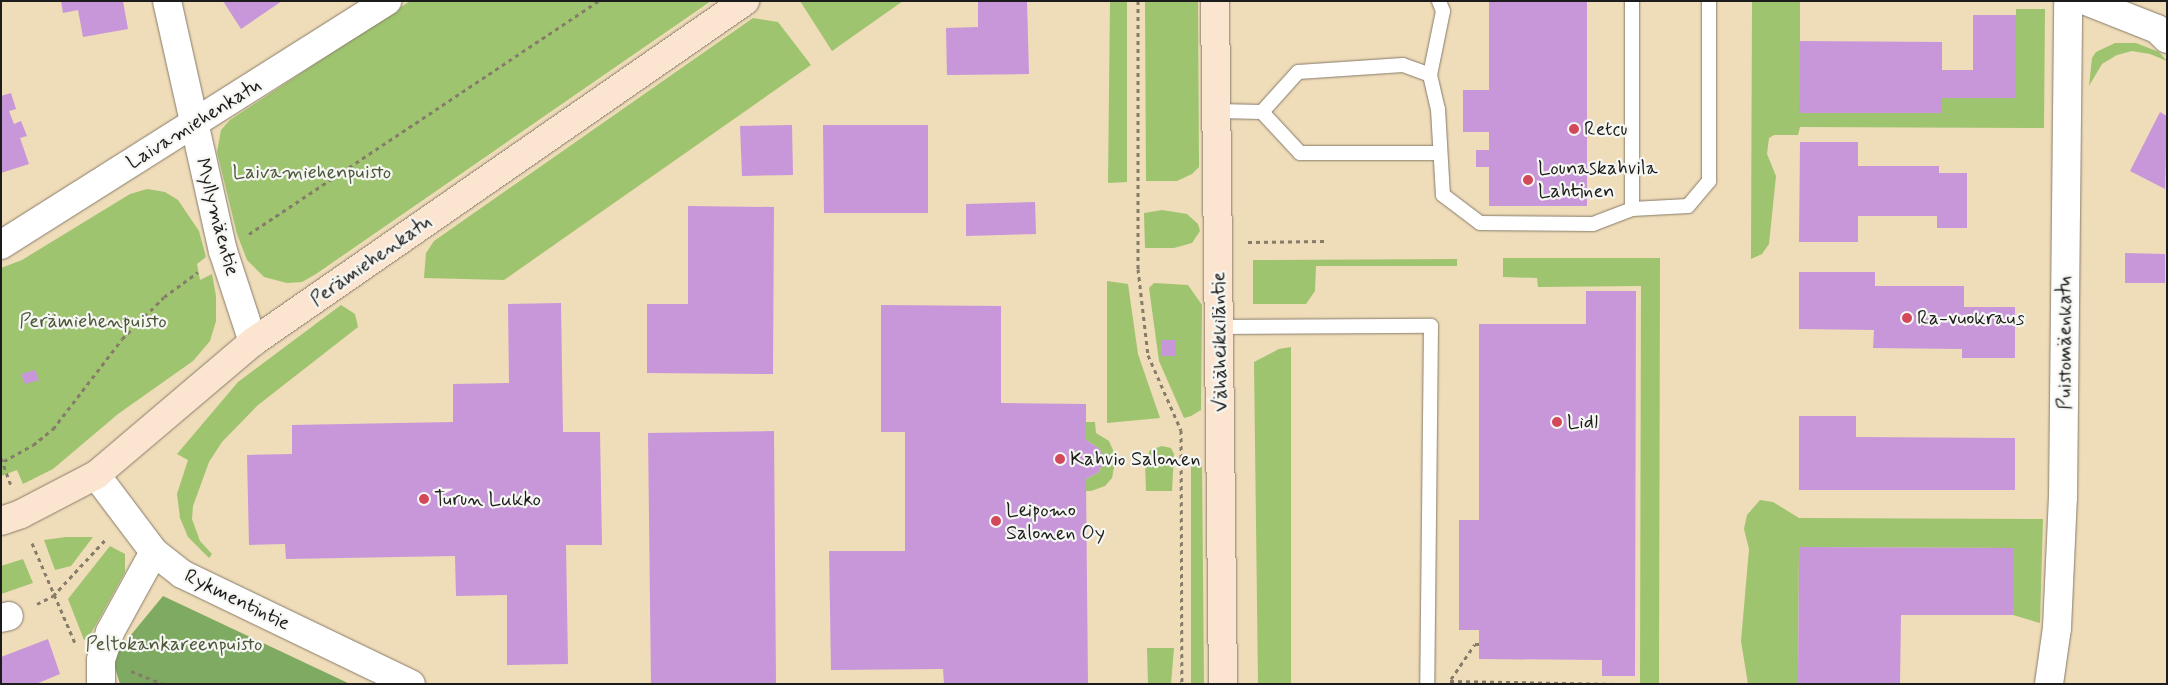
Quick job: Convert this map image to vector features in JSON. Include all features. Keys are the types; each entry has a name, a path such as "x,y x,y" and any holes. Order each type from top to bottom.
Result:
{"street":[{"name":"Myllymäentie","path":"167,1 224,251 253,342"},
{"name":"Laivamiehenkatu","path":"1,245 194,125 387,1"},
{"name":"Perämiehenkatu","path":"1,521 21,514 96,475 253,342 745,1"},
{"name":"Vähäheikkiläntie","path":"1215,1 1223,684"},
{"name":"Puistomäenkatu","path":"2049,684 2057,628 2063,498 2068,1"},
{"path":"2086,1 2157,29 2167,39"},
{"name":"Rykmentintie","path":"96,475 154,552 182,574 411,684"},
{"path":"101,672 110,632 154,552"}],"lane":[{"path":"1439,1 1443,12 1430,75 1438,109 1443,195 1480,223 1593,224 1632,209 1688,206 1709,181 1709,1"},
{"path":"1632,1 1632,209"},
{"path":"1262,112 1298,72 1403,65 1430,75"},
{"path":"1217,111 1262,112 1300,153 1440,153"},
{"path":"1220,327 1431,326 1427,684"}],"path":[{"path":"10,482 2,460 53,429 141,319 224,251 368,158 598,1"},
{"path":"1138,1 1138,269 1148,355 1181,430 1182,684"},
{"path":"1245,242 1324,241"},
{"path":"53,596 103,540"},
{"path":"34,548 53,596 75,643 101,672"},
{"path":"1448,684 1475,644 1479,644"},
{"path":"1451,680 1616,684"}],"green space":[{"name":"Laivamiehenpuisto","path":"410,1 711,1 316,274 302,282 287,283 264,277 247,260 237,234 217,152 221,130 230,120"},
{"path":"800,1 903,1 832,51"},
{"path":"1110,1 1127,1 1127,182 1108,183"},
{"path":"1145,1 1198,1 1199,167 1192,174 1177,181 1146,181"},
{"path":"1752,1 1800,1 1800,113 1942,113 1942,98 2015,98 2016,9 2045,9 2044,128 1800,127 1798,135 1774,135 1769,138 1767,154 1776,176 1769,244 1762,254 1751,259"},
{"path":"753,18 778,22 811,65 504,280 424,278 426,253 434,241"},
{"path":"2115,43 2136,43 2159,52 2167,61 2150,54 2132,51 2117,55 2102,64 2089,86 2092,58 2096,52"},
{"name":"Perämiehenpuisto","path":"147,189 165,192 178,200 199,231 206,257 197,264 200,280 212,274 216,296 216,321 210,341 193,361 118,414 53,469 23,484 17,470 1,476 1,268 22,260 130,194"},
{"path":"1162,210 1187,214 1198,224 1200,231 1192,243 1174,248 1145,248 1144,213"},
{"path":"1503,258 1660,258 1659,684 1640,684 1641,286 1538,287 1537,278 1503,277"},
{"path":"1457,259 1457,266 1316,266 1315,291 1306,304 1253,304 1253,260"},
{"path":"1107,281 1128,284 1138,354 1160,418 1107,423"},
{"path":"1154,283 1188,285 1202,305 1201,410 1184,418 1159,361 1149,288"},
{"path":"341,305 355,314 358,327 258,405 222,442 209,462 193,506 192,519 200,541 212,554 209,558 188,537 180,518 177,494 188,460 177,454 238,382"},
{"path":"1291,347 1291,684 1258,684 1254,362 1279,349"},
{"path":"1086,422 1095,422 1096,433 1109,441 1116,457 1112,478 1105,486 1091,491 1086,491 1086,479 1099,472 1103,461 1100,449 1086,440"},
{"path":"1162,446 1171,448 1174,454 1172,491 1146,491 1145,462 1150,450"},
{"path":"1196,459 1202,462 1204,684 1191,684 1191,464 1192,460"},
{"path":"1760,500 1773,502 1799,518 2043,519 2040,623 2013,615 2013,548 1799,547 1798,684 1748,684 1741,641 1749,549 1744,529 1747,515"},
{"path":"66,537 93,537 71,566 55,570 44,540"},
{"path":"110,546 125,554 125,572 88,639 84,640 68,599"},
{"path":"23,559 33,583 1,594 1,566"},
{"name":"Peltokankareenpuisto","path":"163,596 350,684 120,684 112,658"},
{"path":"1147,648 1174,648 1171,684 1148,684"}],"building":[{"path":"61,1 123,1 128,29 83,37 78,10 63,13"},
{"path":"223,1 282,1 241,29"},
{"path":"978,1 1027,1 1029,74 947,75 946,28 978,27"},
{"path":"1489,1 1587,1 1587,206 1489,206 1489,167 1476,167 1476,150 1489,150 1489,132 1463,132 1463,90 1489,90"},
{"path":"1973,15 2016,15 2016,98 1942,98 1942,113 1799,113 1800,41 1942,42 1942,70 1973,70"},
{"path":"11,93 16,109 9,111 14,124 21,121 27,136 20,138 29,164 1,173 1,96"},
{"path":"2160,112 2167,116 2165,189 2130,171"},
{"path":"792,125 793,175 742,176 740,126"},
{"path":"823,125 928,125 928,213 824,213"},
{"path":"1800,142 1858,142 1858,166 1939,166 1939,173 1967,173 1967,228 1937,228 1937,216 1858,216 1858,242 1799,242"},
{"path":"1035,202 1036,234 966,236 966,204"},
{"path":"688,206 774,207 773,374 647,373 647,304 688,304"},
{"path":"2125,253 2165,254 2165,283 2125,283"},
{"name":"Ra-vuokraus","path":"1799,272 1875,272 1875,286 1964,286 1964,307 2015,307 2015,358 1962,358 1962,349 1873,348 1874,330 1799,329"},
{"name":"Lidl","path":"1586,291 1636,291 1635,676 1602,676 1602,660 1479,659 1479,630 1459,630 1459,520 1479,520 1479,324 1586,324"},
{"name":"Turun Lukko","path":"561,303 563,432 600,432 602,545 566,545 568,664 507,665 507,595 456,596 455,556 286,559 285,544 249,545 247,455 292,454 292,425 453,422 453,384 509,383 508,304"},
{"name":"Leipomo Salonen Oy","path":"881,305 1001,306 1001,403 1086,404 1086,440 1100,449 1103,461 1099,472 1086,479 1088,684 944,684 943,669 831,670 829,551 905,551 905,432 881,432"},
{"path":"1162,340 1176,340 1176,356 1162,356"},
{"path":"35,370 39,380 25,384 21,374"},
{"path":"1799,416 1856,416 1856,437 2015,438 2015,490 1799,490"},
{"path":"774,431 776,684 651,684 648,433"},
{"path":"1799,547 2013,548 2013,615 1901,615 1900,684 1798,684"},
{"path":"48,639 60,674 36,684 1,684 1,657"}],"place":[{"name":"Retcu","path":"1574,129"},
{"name":"Lounaskahvila Lahtinen","path":"1528,180"},
{"name":"Ra-vuokraus","path":"1907,318"},
{"name":"Lidl","path":"1557,422"},
{"name":"Kahvio Salonen","path":"1060,459"},
{"name":"Turun Lukko","path":"424,499"},
{"name":"Leipomo Salonen Oy","path":"996,521"}]}
